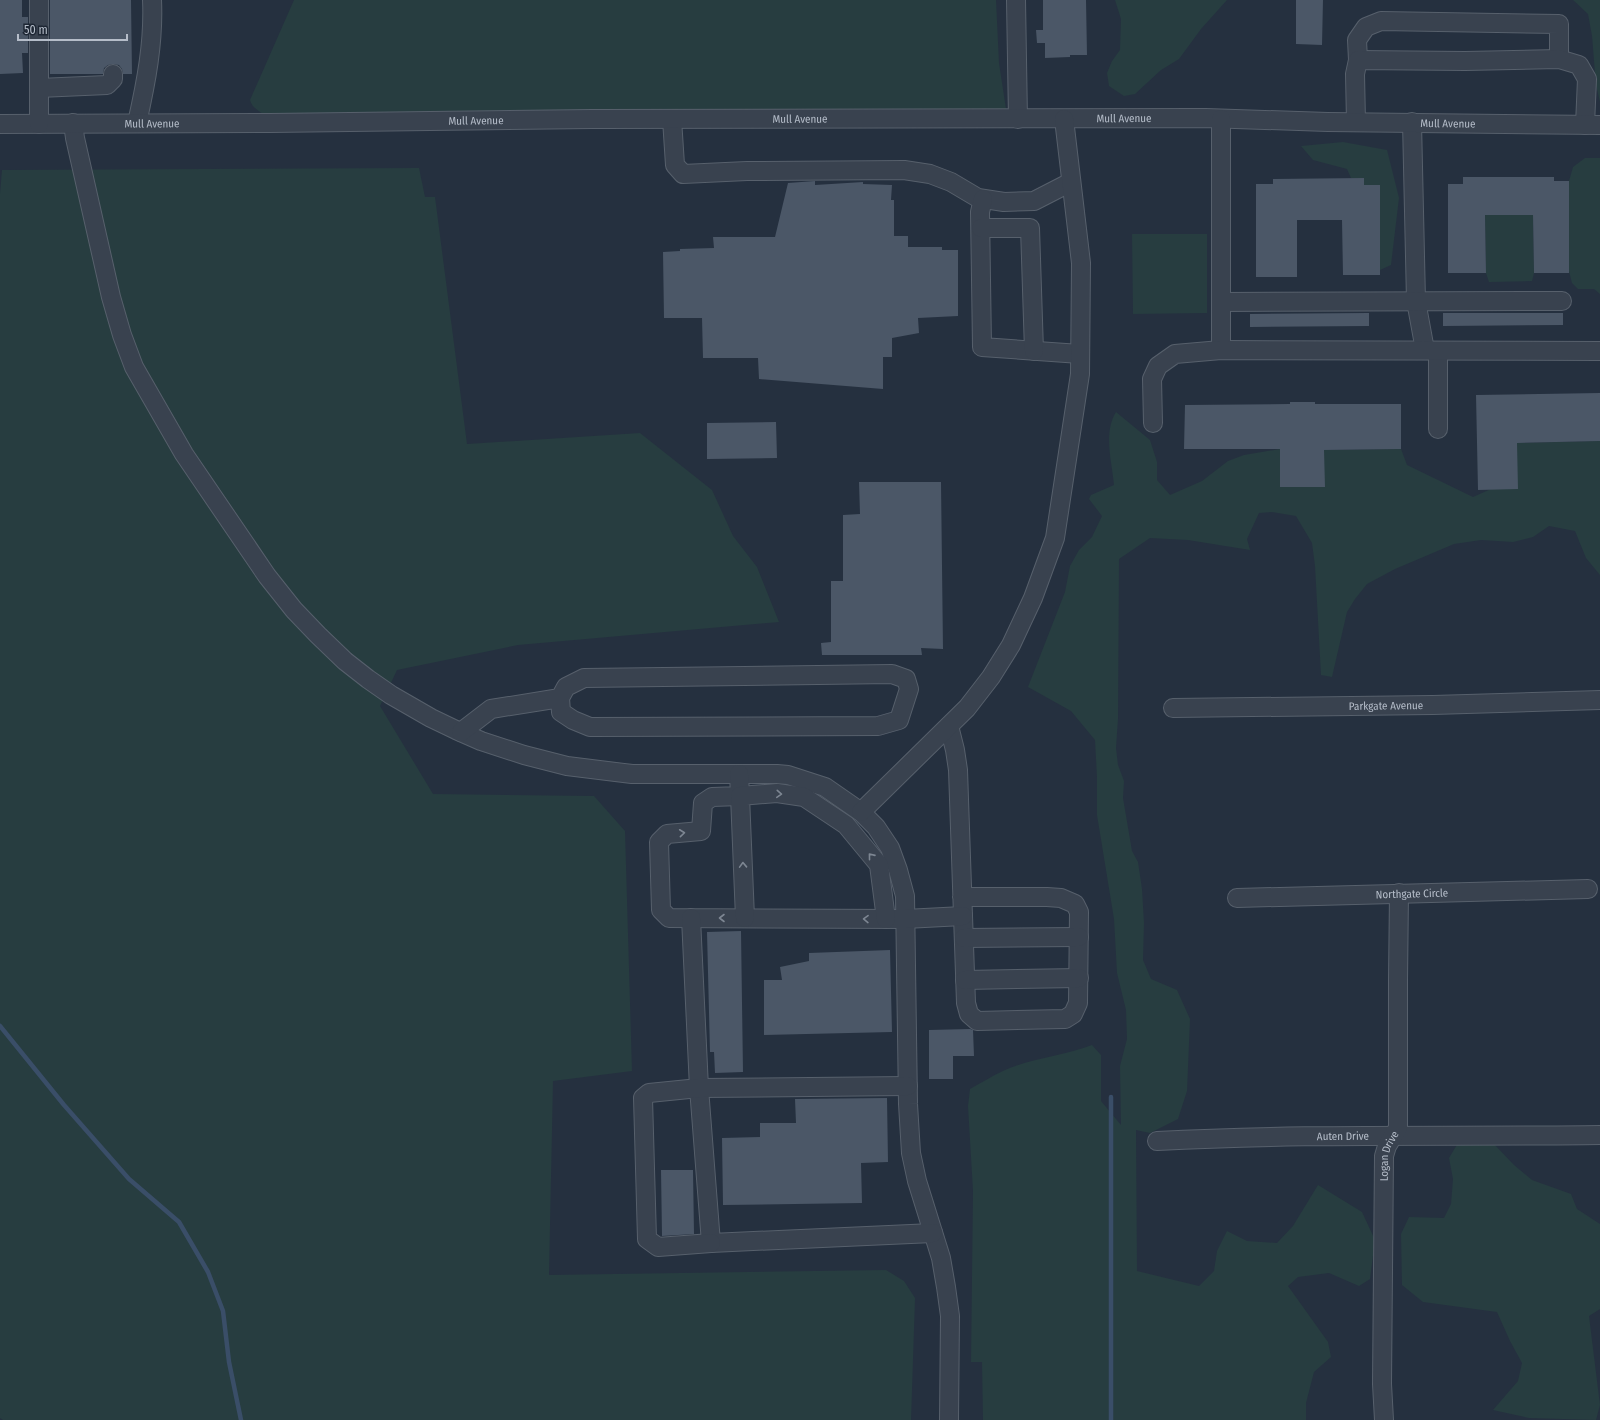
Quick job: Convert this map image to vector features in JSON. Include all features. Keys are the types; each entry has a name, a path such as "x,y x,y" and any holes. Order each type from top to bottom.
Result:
{"street":[{"path":"39,0 39,124"},
{"path":"137,123 146,81 151,39 152,0"},
{"path":"1016,0 1018,118"},
{"path":"1356,122 1355,74 1358,60 1356,40 1366,27 1381,21 1559,24 1559,59"},
{"path":"1358,60 1465,62 1559,59 1579,65 1587,79 1593,125"},
{"path":"39,88 107,85 113,78 114,74"},
{"name":"Mull Avenue","path":"0,124 1018,118 1221,119 1593,125"},
{"path":"672,119 675,165 683,174 747,171 904,170 930,174 951,182 978,198 1004,202 1034,201 1071,182"},
{"path":"860,812 967,708 1011,645 1033,598 1056,538 1080,374 1082,263 1064,119"},
{"path":"1221,119 1221,350"},
{"path":"1412,122 1416,301 1431,351 1438,429"},
{"path":"73,123 98,246 122,335 134,367 184,454 268,576 294,610 345,661 391,695 431,718 481,741 524,755 567,766 632,774 739,774 788,776 825,787 860,812 876,827 890,848 905,896 908,1086 911,1153 917,1181 941,1258 950,1316 949,1420"},
{"path":"983,199 980,212 982,347 1080,354"},
{"path":"981,228 1030,228 1034,350"},
{"path":"1221,302 1562,301"},
{"path":"1153,423 1152,380 1158,366 1175,354 1221,350 1600,351"},
{"path":"892,674 906,679 909,689 898,720 878,726 590,727 573,720 561,712 560,698 566,687 584,678 892,674"},
{"path":"461,732 491,709 560,698"},
{"name":"Parkgate Avenue","path":"1173,708 1433,705 1600,700"},
{"path":"949,726 958,770 962,897 966,1003 969,1014 977,1021 1065,1019 1073,1014 1078,1003 1079,978 1079,912 1075,904 1061,898 1047,896 962,897"},
{"path":"739,774 745,918"},
{"path":"886,919 879,865 846,825 804,797 777,793 712,797 703,803 701,831 667,834 659,842 661,910 669,918 745,918 886,919 905,919 963,916"},
{"name":"Northgate Circle","path":"1237,898 1588,889"},
{"name":"Logan Drive","path":"1384,1420 1382,1384 1384,1156 1387,1146 1394,1137 1398,1128 1399,1112 1399,893"},
{"path":"691,918 699,1088 711,1243"},
{"path":"964,938 1079,938"},
{"path":"965,980 1079,978"},
{"path":"908,1086 699,1088 649,1093 643,1098 647,1239 658,1247 711,1243 933,1233"},
{"name":"Auten Drive","path":"1157,1142 1196,1139 1600,1135"}],"green space":[{"path":"294,0 996,0 999,63 1006,109 263,114 253,106 250,100"},
{"path":"1115,0 1227,0 1201,29 1179,59 1161,70 1135,94 1124,96 1109,86 1107,73 1112,61 1120,50 1121,19"},
{"path":"1573,0 1600,0 1600,102 1596,85 1592,36 1588,14"},
{"path":"1343,142 1387,150 1399,198 1391,265 1380,270 1380,185 1364,185 1364,178 1351,178 1347,169 1313,160 1301,146"},
{"path":"1585,158 1600,158 1600,294 1594,289 1578,289 1572,283 1569,271 1569,181 1573,167"},
{"path":"419,168 425,197 435,197 467,444 640,433 712,490 733,536 757,567 779,622 518,645 397,670 380,706 433,794 594,796 625,831 632,1071 553,1081 549,1275 886,1270 904,1281 915,1298 911,1420 3,1420 0,1418 0,194 2,170"},
{"path":"1485,215 1533,215 1534,273 1532,281 1489,282 1486,273"},
{"path":"1132,234 1207,234 1207,313 1133,314"},
{"path":"1116,412 1150,440 1157,462 1157,480 1170,495 1202,481 1228,461 1244,455 1280,449 1280,487 1324,487 1324,450 1401,449 1407,465 1473,497 1491,489 1517,443 1600,441 1600,575 1586,558 1575,531 1549,526 1533,537 1513,542 1481,540 1454,544 1395,569 1367,584 1347,612 1332,677 1321,675 1315,566 1312,543 1296,516 1272,512 1259,513 1247,539 1250,550 1188,540 1150,538 1119,559 1118,719 1116,748 1118,765 1124,781 1123,798 1132,851 1138,862 1142,889 1144,923 1143,960 1151,979 1177,990 1190,1019 1187,1091 1178,1119 1150,1133 1136,1130 1137,1271 1199,1286 1214,1271 1217,1251 1227,1231 1247,1241 1277,1243 1293,1226 1318,1185 1362,1212 1375,1240 1370,1279 1359,1286 1329,1273 1298,1277 1288,1286 1328,1342 1331,1357 1314,1372 1306,1403 1306,1420 983,1420 982,1362 971,1362 973,1191 968,1106 970,1089 1003,1071 1014,1067 1092,1045 1101,1055 1101,1101 1121,1125 1120,1066 1127,1039 1126,1010 1117,973 1114,919 1097,815 1095,740 1071,711 1028,687 1065,592 1070,566 1079,550 1092,537 1102,516 1089,499 1091,495 1114,485 1109,438 1112,420"},
{"path":"1491,1141 1514,1165 1532,1180 1571,1194 1577,1209 1600,1224 1600,1309 1589,1316 1600,1405 1596,1420 1529,1418 1493,1410 1518,1381 1522,1363 1497,1312 1423,1302 1402,1285 1401,1234 1409,1217 1444,1218 1451,1204 1453,1179 1449,1158 1458,1143"}],"building":[{"path":"0,0 22,0 22,17 28,17 28,53 22,53 23,73 0,74"},
{"path":"50,0 131,0 132,74 123,74 119,65 113,64 104,68 103,74 50,74"},
{"path":"1043,0 1086,0 1087,55 1070,55 1070,57 1045,58 1045,43 1037,43 1036,30 1043,30"},
{"path":"1296,0 1323,0 1322,45 1296,44"},
{"path":"1463,177 1554,177 1554,181 1569,181 1569,273 1534,273 1533,215 1485,215 1486,273 1448,273 1448,184 1463,184"},
{"path":"1364,178 1364,185 1380,185 1380,275 1343,275 1342,220 1297,220 1297,277 1256,277 1256,184 1273,184 1273,179"},
{"path":"815,181 815,185 863,182 863,184 892,185 891,200 894,200 894,236 908,236 908,247 942,247 942,250 958,250 958,316 918,318 919,333 892,338 892,357 883,357 883,389 759,379 758,358 703,358 702,318 664,318 663,252 680,251 680,249 714,248 713,237 775,237 788,183"},
{"path":"1369,313 1369,326 1250,327 1250,314"},
{"path":"1443,313 1563,313 1563,325 1443,326"},
{"path":"1600,393 1600,441 1517,443 1518,489 1478,490 1476,395"},
{"path":"1290,402 1315,402 1315,404 1401,404 1401,449 1324,450 1325,487 1280,487 1280,449 1184,449 1185,405 1290,404"},
{"path":"776,422 777,458 707,459 707,423"},
{"path":"859,482 941,482 943,649 921,648 922,655 822,655 821,643 831,642 831,581 843,581 843,515 860,514"},
{"path":"741,931 743,1072 715,1073 714,1052 710,1052 707,932"},
{"path":"890,950 892,1032 764,1035 764,980 782,980 780,967 809,961 809,953"},
{"path":"929,1030 973,1030 974,1056 953,1056 953,1079 929,1079"},
{"path":"887,1098 888,1162 861,1163 862,1203 723,1205 722,1138 760,1137 760,1123 796,1123 795,1099"},
{"path":"661,1170 693,1170 694,1234 662,1236"}],"waterway":[{"path":"0,1026 64,1105 129,1179 179,1222 208,1272 223,1311 229,1362 241,1420"},
{"path":"1111,1097 1111,1420"}]}
